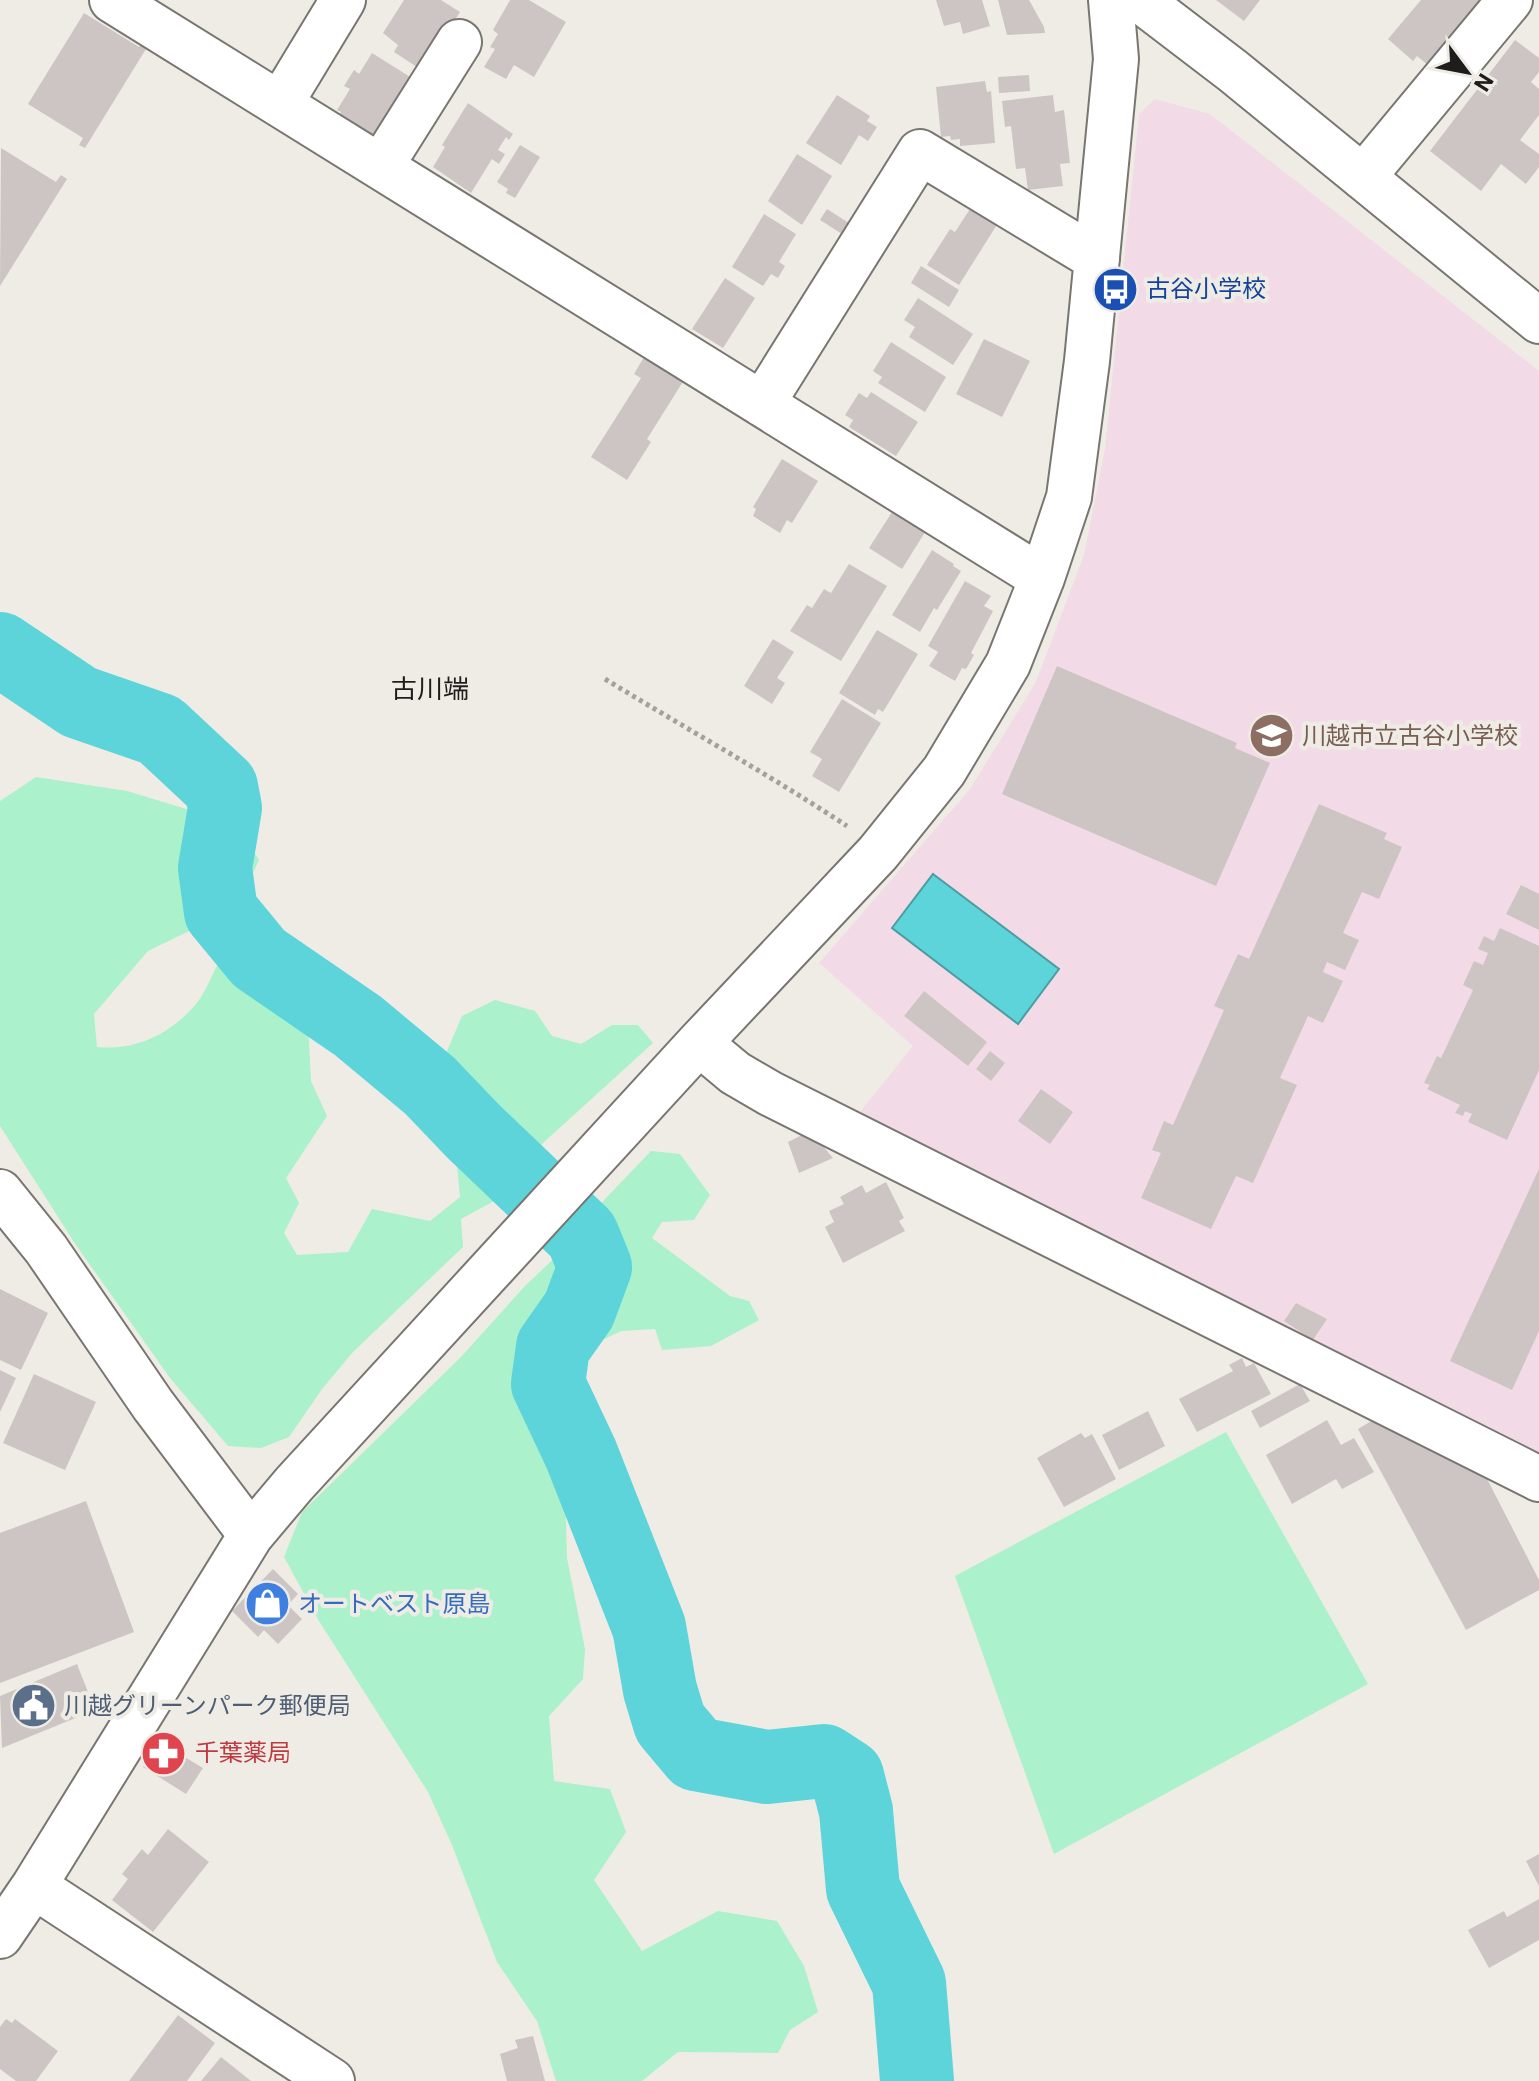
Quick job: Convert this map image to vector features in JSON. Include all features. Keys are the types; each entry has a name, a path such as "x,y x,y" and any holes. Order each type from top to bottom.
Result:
{"street":[{"path":"112,0 1042,578"},
{"path":"280,104 343,0"},
{"path":"0,1936 251,1535 294,1484 601,1149 878,853 944,771 1008,664 1042,578 1069,497 1087,361 1116,59 1111,0"},
{"path":"1140,0 1233,71 1539,321"},
{"path":"1363,177 1510,0"},
{"path":"381,166 459,42"},
{"path":"762,404 920,152 1097,259"},
{"path":"699,1043 735,1073 771,1094 1539,1479"},
{"path":"0,1192 46,1249 153,1405 251,1535"},
{"path":"34,1886 332,2081"}],"path":[{"path":"605,679 703,740 778,780 849,827 878,853"}],"shaded area":[{"name":"川越市立古谷小学校","path":"1155,99 1210,114 1539,371 1539,1465 856,1117 913,1046 819,963 970,789 1036,682 1084,555 1105,449 1139,114"}],"green space":[{"path":"36,777 127,791 236,824 259,860 242,897 191,930 148,951 94,1014 97,1047 125,1046 164,1032 200,999 220,960 264,970 307,1002 311,1081 327,1116 286,1178 299,1203 284,1233 297,1255 348,1252 372,1209 430,1221 460,1197 454,1134 424,1105 462,1016 495,1000 535,1011 552,1036 581,1044 612,1025 638,1025 653,1043 532,1153 494,1201 461,1219 463,1247 353,1352 322,1389 289,1437 261,1448 228,1446 170,1378 76,1245 0,1126 0,801"},
{"path":"651,1151 680,1154 710,1195 694,1220 662,1222 652,1238 730,1296 749,1301 759,1320 711,1346 662,1350 655,1329 621,1331 582,1350 542,1413 565,1489 567,1558 585,1649 583,1679 549,1716 554,1781 610,1789 626,1832 594,1880 642,1951 718,1911 777,1921 804,1966 818,2012 790,2030 778,2053 678,2052 642,2081 556,2081 537,2021 497,1962 428,1792 319,1621 284,1557 302,1512 461,1357 525,1286 567,1246 605,1199"},
{"path":"1226,1432 1368,1684 1054,1854 955,1576"}],"water":[{"path":"933,874 1059,969 1018,1024 892,928"}],"building":[{"path":"404,0 441,0 460,12 423,71 394,52 398,45 383,33"},
{"path":"510,0 529,0 566,22 534,77 514,65 506,79 484,67 495,49 490,47 498,34 493,30"},
{"path":"936,0 982,0 990,26 963,34 960,22 944,26"},
{"path":"998,0 1029,0 1045,33 1007,35"},
{"path":"1216,0 1260,0 1244,21"},
{"path":"1421,0 1485,0 1429,66 1417,56 1413,61 1388,39"},
{"path":"84,13 139,47 143,40 149,44 85,148 79,145 83,138 28,104"},
{"path":"1515,40 1539,58 1539,72 1531,82 1539,89 1539,115 1520,140 1539,154 1539,167 1526,184 1501,164 1481,191 1430,151"},
{"path":"372,53 415,80 378,140 339,116 341,112 337,110 350,89 344,86 354,70 359,74"},
{"path":"1029,75 1030,91 999,93 998,77"},
{"path":"985,81 987,92 991,91 995,143 960,146 960,139 941,137 936,87"},
{"path":"837,95 870,116 867,121 877,127 868,141 859,135 841,165 806,143"},
{"path":"1053,95 1055,112 1064,110 1070,163 1060,164 1063,186 1028,190 1025,168 1016,169 1011,126 1005,127 1002,101"},
{"path":"468,103 513,134 509,140 506,137 498,150 505,154 499,164 492,159 471,193 433,167 445,147 442,145"},
{"path":"520,145 540,157 515,198 497,182"},
{"path":"1,148 56,182 61,175 67,179 0,286"},
{"path":"797,154 832,176 802,225 768,201"},
{"path":"972,206 998,223 959,285 927,265 950,229 955,232"},
{"path":"827,209 849,223 842,234 820,220"},
{"path":"764,214 796,234 779,262 785,266 778,278 771,274 763,286 732,267"},
{"path":"921,266 959,290 949,307 911,283"},
{"path":"725,278 755,298 723,348 692,329"},
{"path":"918,298 973,334 953,365 909,337 915,327 904,320"},
{"path":"984,339 1030,361 1002,417 956,394"},
{"path":"891,342 946,377 925,412 878,383 882,377 873,371"},
{"path":"650,347 689,372 647,439 651,442 627,480 591,457 641,378 634,374"},
{"path":"871,392 918,422 896,456 849,427 853,420 845,415 859,393 867,398"},
{"path":"782,459 818,481 792,523 787,520 780,533 753,516 756,509 753,507"},
{"path":"894,509 927,529 902,569 869,548"},
{"path":"932,550 961,571 920,632 892,615"},
{"path":"849,564 887,586 841,661 790,631 807,605 812,608 824,589 831,593"},
{"path":"965,581 991,596 984,606 993,611 971,653 974,655 955,681 929,666 938,652 928,646"},
{"path":"877,630 918,654 883,712 878,709 875,715 839,693"},
{"path":"773,639 794,652 777,678 785,683 772,704 744,686"},
{"path":"1057,666 1237,743 1235,748 1270,763 1216,886 1002,794"},
{"path":"842,699 881,723 839,792 812,776 822,759 810,752"},
{"path":"1319,804 1387,833 1384,839 1402,847 1379,899 1362,892 1343,933 1359,940 1345,970 1327,962 1323,972 1343,981 1323,1023 1308,1016 1280,1078 1297,1085 1253,1183 1236,1176 1211,1229 1141,1198 1161,1153 1152,1150 1164,1121 1173,1125 1224,1010 1214,1006 1238,954 1249,959"},
{"path":"1521,885 1539,894 1539,930 1506,914"},
{"path":"1500,928 1539,946 1539,1070 1507,1140 1468,1122 1472,1114 1465,1111 1463,1116 1455,1113 1460,1105 1427,1089 1430,1085 1424,1083 1437,1056 1441,1058 1473,990 1463,985 1474,961 1483,965 1488,953 1478,949 1484,936 1494,941"},
{"path":"924,991 987,1042 968,1066 904,1016"},
{"path":"990,1051 1005,1063 991,1081 976,1069"},
{"path":"1041,1089 1073,1112 1050,1144 1018,1121"},
{"path":"810,1131 833,1158 799,1173 788,1142"},
{"path":"1539,1169 1539,1331 1512,1390 1450,1361"},
{"path":"886,1182 904,1218 899,1221 905,1231 843,1263 825,1227 834,1222 829,1211 844,1204 840,1197 862,1185 866,1193"},
{"path":"0,1289 48,1313 21,1370 0,1360"},
{"path":"1296,1303 1327,1319 1313,1340 1284,1321"},
{"path":"1242,1358 1246,1367 1254,1363 1271,1394 1197,1432 1179,1399 1233,1371 1229,1365"},
{"path":"0,1370 16,1378 0,1412"},
{"path":"34,1374 96,1402 65,1470 3,1443"},
{"path":"1300,1384 1310,1401 1260,1428 1251,1411"},
{"path":"1148,1411 1165,1446 1119,1470 1102,1435"},
{"path":"1378,1417 1483,1471 1539,1580 1539,1590 1466,1630 1358,1429"},
{"path":"1327,1420 1341,1445 1354,1438 1374,1472 1342,1489 1336,1479 1292,1504 1266,1455"},
{"path":"1081,1433 1085,1438 1092,1434 1116,1479 1064,1507 1037,1458"},
{"path":"86,1501 134,1632 0,1683 0,1533"},
{"path":"273,1569 298,1594 288,1605 302,1619 278,1644 264,1630 258,1637 232,1611"},
{"path":"77,1664 95,1710 2,1748 0,1696"},
{"path":"163,1735 187,1750 183,1756 203,1768 186,1794 143,1767"},
{"path":"168,1829 209,1862 153,1932 112,1900 128,1879 122,1874 142,1849 148,1855"},
{"path":"1539,1854 1539,1886 1526,1861"},
{"path":"1539,1899 1539,1940 1489,1968 1468,1930 1504,1911 1507,1917"},
{"path":"178,2015 215,2043 187,2081 129,2081"},
{"path":"6,2019 12,2023 15,2019 58,2051 36,2081 16,2081 0,2069 0,2027"},
{"path":"533,2036 545,2081 507,2081 500,2054 518,2048 515,2040"},
{"path":"221,2057 251,2081 201,2081"}],"waterway":[{"path":"0,649 79,702 160,730 221,787 225,808 215,868 221,912 259,958 358,1026 430,1086 582,1235 595,1267 579,1310 553,1347 548,1384 581,1454 649,1627 660,1690 670,1723 696,1754 767,1767 824,1761 847,1776 856,1811 863,1889 909,1983 917,2081"}],"place":[{"name":"古谷小学校","path":"1115,289"},
{"name":"川越市立古谷小学校","path":"1271,736"},
{"name":"オートベスト原島","path":"267,1604"},
{"name":"川越グリーンパーク郵便局","path":"33,1706"},
{"name":"千葉薬局","path":"164,1753"}],"district":[{"name":"古川端","path":"430,689"}]}
